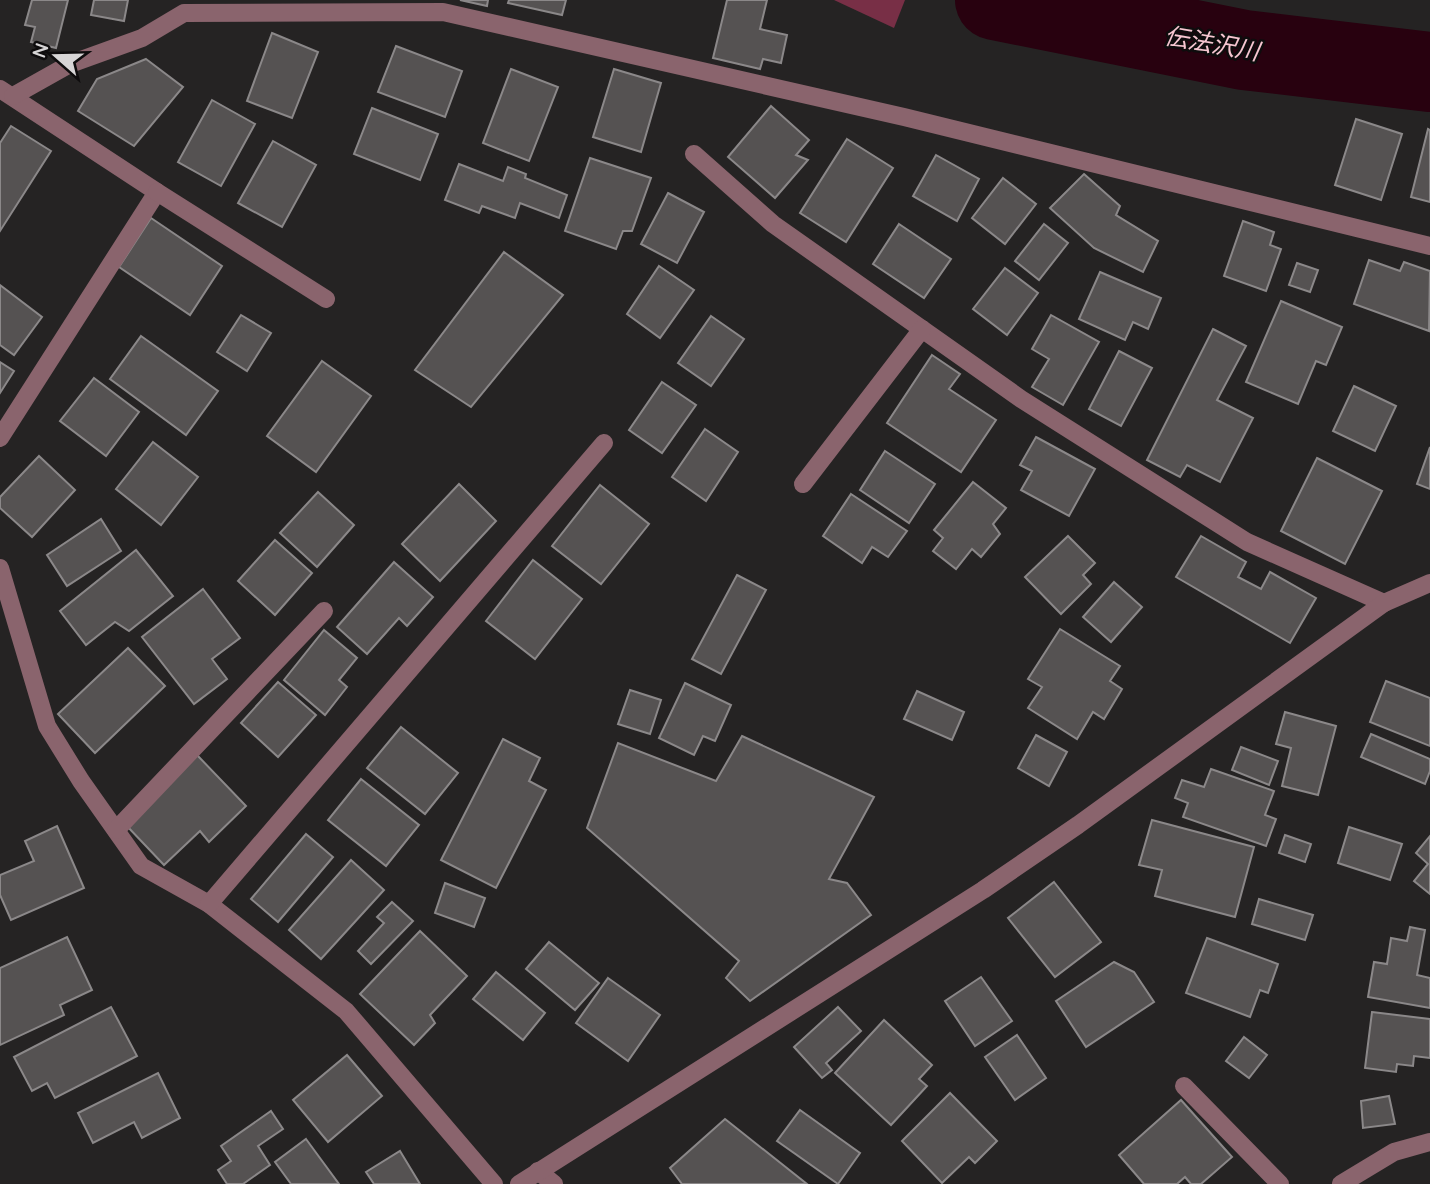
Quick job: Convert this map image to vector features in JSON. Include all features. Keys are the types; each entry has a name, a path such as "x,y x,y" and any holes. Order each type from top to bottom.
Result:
{"street":[{"path":"6,92 70,64 142,38 184,13 443,12 904,117 1430,246"},
{"path":"6,92 326,299"},
{"path":"694,154 772,224 1021,399 1247,542 1384,603"},
{"path":"0,438 157,192"},
{"path":"803,484 922,330"},
{"path":"209,904 604,443"},
{"path":"0,568 47,726 81,781 141,866 209,904 346,1011 494,1184"},
{"path":"519,1184 983,890 1078,825 1384,603 1430,583"},
{"path":"116,830 324,611"},
{"path":"1184,1086 1279,1184"},
{"path":"1341,1184 1394,1152 1430,1142"},
{"path":"538,1171 554,1184"}],"shaded area":[{"path":"834,0 905,0 894,28"}],"building":[{"path":"32,0 68,0 56,48 31,42 35,27 25,25"},
{"path":"94,0 128,0 124,21 91,15"},
{"path":"460,0 488,0 487,6"},
{"path":"509,0 566,0 562,15 508,3"},
{"path":"727,0 767,0 760,29 787,35 781,63 763,59 760,69 713,58"},
{"path":"272,33 318,52 292,118 247,101"},
{"path":"396,46 462,71 445,117 378,92"},
{"path":"146,59 183,87 134,146 78,111 97,79"},
{"path":"511,69 558,87 529,161 483,143"},
{"path":"614,69 661,83 641,152 593,137"},
{"path":"212,100 255,124 221,186 178,162"},
{"path":"771,106 809,140 796,155 808,160 775,198 728,157"},
{"path":"372,108 438,134 420,180 354,154"},
{"path":"1356,119 1402,134 1381,200 1335,185"},
{"path":"11,126 51,151 0,231 0,143"},
{"path":"1428,129 1430,130 1430,202 1411,197"},
{"path":"847,139 893,168 846,242 800,213"},
{"path":"273,141 316,165 282,227 238,203"},
{"path":"936,155 979,179 957,221 913,196"},
{"path":"590,158 651,178 632,231 623,231 616,249 565,231"},
{"path":"459,164 503,181 508,167 526,174 525,178 567,195 559,218 520,203 515,218 482,206 479,213 445,200"},
{"path":"1084,174 1120,206 1116,215 1158,241 1143,272 1094,248 1050,208"},
{"path":"1003,178 1036,204 1005,244 972,218"},
{"path":"668,193 704,212 677,263 641,244"},
{"path":"151,218 222,266 190,315 119,267"},
{"path":"1243,221 1274,232 1270,245 1281,249 1266,291 1224,276"},
{"path":"899,224 951,259 924,298 873,264"},
{"path":"1044,224 1068,243 1039,280 1015,261"},
{"path":"504,252 563,295 471,407 415,370"},
{"path":"1369,260 1400,271 1404,262 1430,271 1429,331 1354,304"},
{"path":"1297,263 1318,270 1310,292 1289,285"},
{"path":"659,266 694,290 660,338 627,314"},
{"path":"1005,268 1038,293 1007,335 973,309"},
{"path":"1100,272 1161,298 1148,329 1133,322 1125,340 1079,319"},
{"path":"0,285 42,317 14,355 0,345"},
{"path":"1281,301 1342,327 1326,365 1316,361 1298,404 1246,382"},
{"path":"241,315 271,333 247,371 217,352"},
{"path":"1051,315 1099,342 1063,405 1032,387 1049,359 1032,349"},
{"path":"711,316 744,339 711,386 678,363"},
{"path":"1213,329 1246,346 1217,400 1253,418 1220,482 1187,465 1180,477 1147,460"},
{"path":"141,336 218,391 186,435 110,379"},
{"path":"1119,351 1152,368 1121,426 1089,409"},
{"path":"932,355 960,374 949,389 996,420 961,472 887,423"},
{"path":"322,361 371,396 316,472 267,436"},
{"path":"0,362 14,371 0,393"},
{"path":"94,378 139,412 106,456 60,421"},
{"path":"662,382 696,405 662,453 629,430"},
{"path":"1354,386 1396,406 1375,451 1333,431"},
{"path":"705,429 738,452 706,501 672,477"},
{"path":"1036,437 1095,469 1069,516 1021,490 1032,471 1020,465"},
{"path":"153,442 198,477 161,525 116,489"},
{"path":"1430,447 1430,489 1417,484"},
{"path":"885,451 935,484 909,523 860,490"},
{"path":"39,456 75,490 32,537 0,508 0,497"},
{"path":"1317,458 1382,491 1345,564 1281,531"},
{"path":"973,482 1006,508 993,524 1000,534 981,557 972,549 956,569 933,551 943,538 934,530"},
{"path":"459,484 496,521 440,581 402,544"},
{"path":"600,485 649,524 601,584 552,546"},
{"path":"318,492 354,525 317,567 280,533"},
{"path":"851,494 907,531 888,557 872,547 862,563 823,536"},
{"path":"101,519 121,551 67,586 47,555"},
{"path":"1068,536 1095,563 1083,575 1091,584 1061,614 1025,577"},
{"path":"1201,536 1246,562 1238,577 1261,589 1270,572 1316,598 1290,643 1176,577"},
{"path":"275,540 312,573 275,615 238,581"},
{"path":"136,550 173,596 129,631 115,622 86,645 60,611"},
{"path":"533,560 582,599 535,659 486,621"},
{"path":"394,562 433,597 407,626 399,618 367,654 337,627"},
{"path":"737,575 766,590 721,674 692,659"},
{"path":"1114,582 1142,607 1111,642 1083,617"},
{"path":"203,589 240,638 212,659 227,679 194,704 142,637"},
{"path":"1060,629 1120,666 1110,681 1122,689 1104,719 1093,712 1077,739 1028,708 1042,687 1028,679"},
{"path":"324,630 357,658 339,680 347,687 325,715 284,680"},
{"path":"128,648 165,686 95,753 58,714"},
{"path":"1386,681 1430,698 1430,746 1370,722"},
{"path":"278,682 316,715 278,757 241,723"},
{"path":"685,683 731,705 715,741 703,736 694,755 659,738"},
{"path":"630,690 661,700 650,734 618,724"},
{"path":"917,691 964,712 952,740 904,719"},
{"path":"1285,712 1336,726 1318,795 1282,786 1291,748 1276,744"},
{"path":"401,727 458,773 425,814 367,768"},
{"path":"1371,734 1430,759 1430,771 1425,784 1361,757"},
{"path":"1036,735 1067,752 1049,786 1018,768"},
{"path":"742,736 874,797 829,879 847,883 871,915 750,1001 726,978 739,961 587,828 618,743 716,781"},
{"path":"503,739 540,758 529,781 546,790 496,888 441,860"},
{"path":"1241,747 1278,761 1269,785 1232,770"},
{"path":"197,755 246,806 209,842 200,831 164,865 125,824"},
{"path":"1211,769 1274,791 1265,815 1276,819 1266,846 1183,817 1188,803 1175,798 1182,780 1204,787"},
{"path":"361,779 419,825 386,866 328,820"},
{"path":"1152,820 1254,847 1235,917 1155,896 1162,870 1139,865"},
{"path":"57,826 84,888 11,920 0,895 0,875 34,861 25,841"},
{"path":"1349,827 1402,844 1390,880 1338,863"},
{"path":"306,834 333,857 278,922 251,899"},
{"path":"1285,835 1311,844 1305,862 1279,853"},
{"path":"1430,836 1430,894 1414,881 1428,864 1416,853"},
{"path":"351,860 384,890 321,959 289,930"},
{"path":"1054,882 1101,942 1055,977 1008,918"},
{"path":"445,883 485,898 474,927 435,913"},
{"path":"1259,899 1313,915 1305,940 1252,924"},
{"path":"392,902 413,921 371,964 358,951 384,923 377,917"},
{"path":"1410,927 1425,930 1417,975 1430,978 1430,1008 1368,997 1374,962 1387,964 1391,938 1407,941"},
{"path":"420,931 467,976 430,1015 435,1023 414,1045 360,994"},
{"path":"67,937 92,990 60,1005 64,1015 0,1045 0,968"},
{"path":"1207,938 1278,964 1268,993 1260,990 1250,1017 1186,993"},
{"path":"549,942 599,983 575,1010 526,969"},
{"path":"1114,962 1134,972 1154,1002 1086,1047 1056,1001"},
{"path":"496,972 545,1013 523,1040 473,999"},
{"path":"981,977 1012,1021 975,1046 945,1001"},
{"path":"608,978 660,1015 628,1061 576,1023"},
{"path":"111,1007 137,1056 55,1098 47,1083 32,1091 14,1057"},
{"path":"838,1007 861,1031 826,1063 832,1070 822,1078 794,1047"},
{"path":"1372,1012 1430,1019 1430,1058 1414,1056 1413,1066 1397,1064 1396,1072 1365,1068"},
{"path":"884,1020 932,1065 919,1079 927,1086 891,1125 835,1073"},
{"path":"1017,1035 1046,1078 1015,1100 985,1057"},
{"path":"1244,1037 1267,1055 1249,1078 1226,1061"},
{"path":"347,1055 382,1096 328,1142 293,1100"},
{"path":"158,1073 180,1118 142,1138 134,1122 93,1143 78,1113"},
{"path":"950,1093 997,1141 975,1163 969,1157 942,1183 902,1141"},
{"path":"1389,1096 1395,1124 1363,1128 1361,1101"},
{"path":"1181,1100 1232,1157 1201,1184 1191,1184 1185,1177 1177,1184 1144,1184 1119,1155"},
{"path":"800,1110 860,1153 838,1184 777,1141"},
{"path":"271,1111 283,1129 258,1146 270,1165 243,1184 227,1184 218,1170 231,1161 221,1146"},
{"path":"725,1119 807,1184 682,1184 670,1168"},
{"path":"306,1139 339,1184 291,1184 275,1162"},
{"path":"400,1151 420,1184 374,1184 366,1172"}],"waterway":[{"name":"伝法沢川","path":"995,0 1244,50 1430,72"}]}
